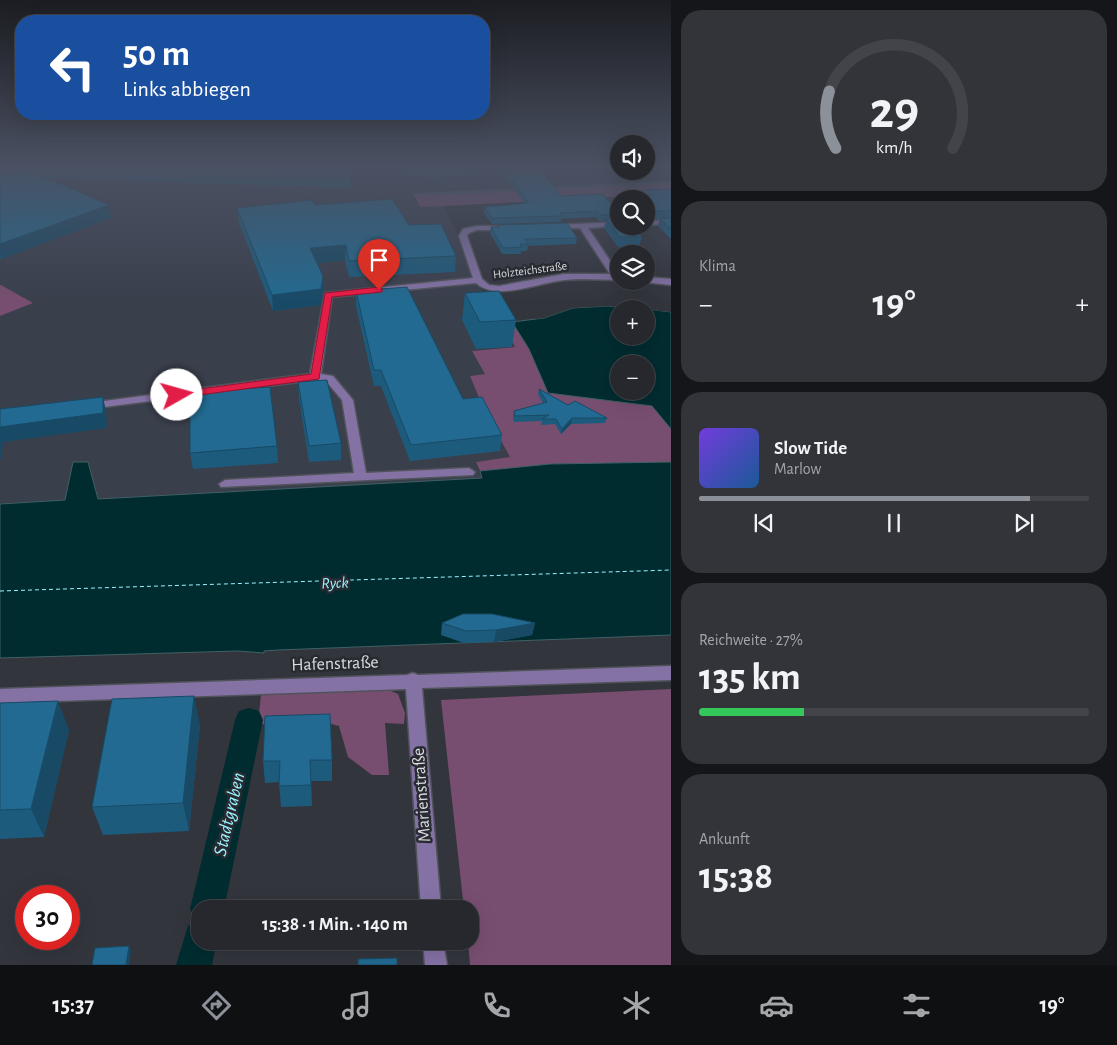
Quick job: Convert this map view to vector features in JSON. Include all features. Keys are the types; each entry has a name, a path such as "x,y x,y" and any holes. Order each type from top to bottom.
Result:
{"street":[{"path":"655,223 671,222"},
{"path":"546,227 610,224"},
{"path":"583,226 610,265"},
{"path":"315,377 328,295 478,280 463,236 466,231 477,228 519,228"},
{"name":"Holzteichstraße","path":"478,280 486,287 500,289 564,277 610,277"},
{"path":"456,289 466,281"},
{"path":"655,281 671,282"},
{"path":"79,407 315,377 329,378 347,400 362,477"},
{"path":"225,484 469,472"},
{"name":"Hafenstraße","path":"0,696 413,680 671,673"},
{"name":"Marienstraße","path":"413,680 430,900"},
{"path":"435,950 436,965"}],"shaded area":[{"path":"0,212 447,212 457,233 472,278 490,299 515,347 472,351 486,374 470,376 484,410 510,457 476,462 482,478 98,499 88,462 73,462 65,500 0,503 0,316 32,303 0,285"},
{"path":"1,285 33,303 0,316"},
{"path":"502,321 512,322 529,349 548,393 652,406 671,429 671,462 550,464 480,471 476,462 510,457 484,410 470,376 485,374 472,351 515,347"},
{"path":"384,688 398,694 405,713 404,724 385,723 389,775 372,775 348,757 339,726 305,717 258,725 261,694"},
{"path":"671,689 671,965 470,965 469,950 479,950 479,900 463,900 441,700"}],"water":[{"path":"610,306 610,345 655,345 655,310 671,312 671,429 652,406 548,393 529,349 512,322 544,318 573,308"},
{"name":"Ryck","path":"73,462 88,462 98,499 482,478 480,471 550,464 671,462 671,635 278,650 264,651 264,653 238,651 0,658 0,504 65,500"}],"pier":[{"path":"610,304 610,306 573,308 544,318 536,319 534,317 573,306"},
{"path":"655,308 671,310 671,312 655,310"}],"building":[{"path":"0,212 89,212 0,244"},
{"path":"239,212 401,212 409,225 441,224 456,256 349,261 346,245 310,248 323,276 321,289 272,295"},
{"path":"488,212 578,212 560,213 562,216 492,218"},
{"path":"598,212 610,212 610,214 600,215"},
{"path":"671,218 671,229 660,219"},
{"path":"567,223 577,238 525,239 528,244 520,244 522,247 503,248 491,227 499,227 498,225"},
{"path":"618,235 640,235 642,237 620,237"},
{"path":"407,287 463,399 482,397 502,435 411,445 381,370 374,370 356,291"},
{"path":"499,291 516,320 480,322 465,293"},
{"path":"327,380 341,443 309,446 298,382"},
{"path":"270,387 277,446 190,453 190,392"},
{"path":"539,389 568,405 575,401 607,418 572,418 562,429 556,419 542,419 549,415 515,416 514,411 547,402"},
{"path":"103,397 103,413 0,427 0,409"},
{"path":"463,614 492,614 535,623 496,630 466,631 442,623"},
{"path":"194,696 183,803 92,807 112,699"},
{"path":"58,701 31,809 0,810 0,703"},
{"path":"330,714 332,760 310,760 311,785 279,786 280,761 263,761 265,716"},
{"path":"129,946 126,965 92,965 95,948"},
{"path":"397,958 397,965 358,965 358,959"}],"waterway":[{"name":"Stadtgraben","path":"209,900 249,720"},
{"name":"Stadtgraben","path":"194,965 197,950"}],"ferry route":[{"path":"0,591 671,570"}],"route":[{"path":"177,395 315,377 328,295 379,290"}]}
